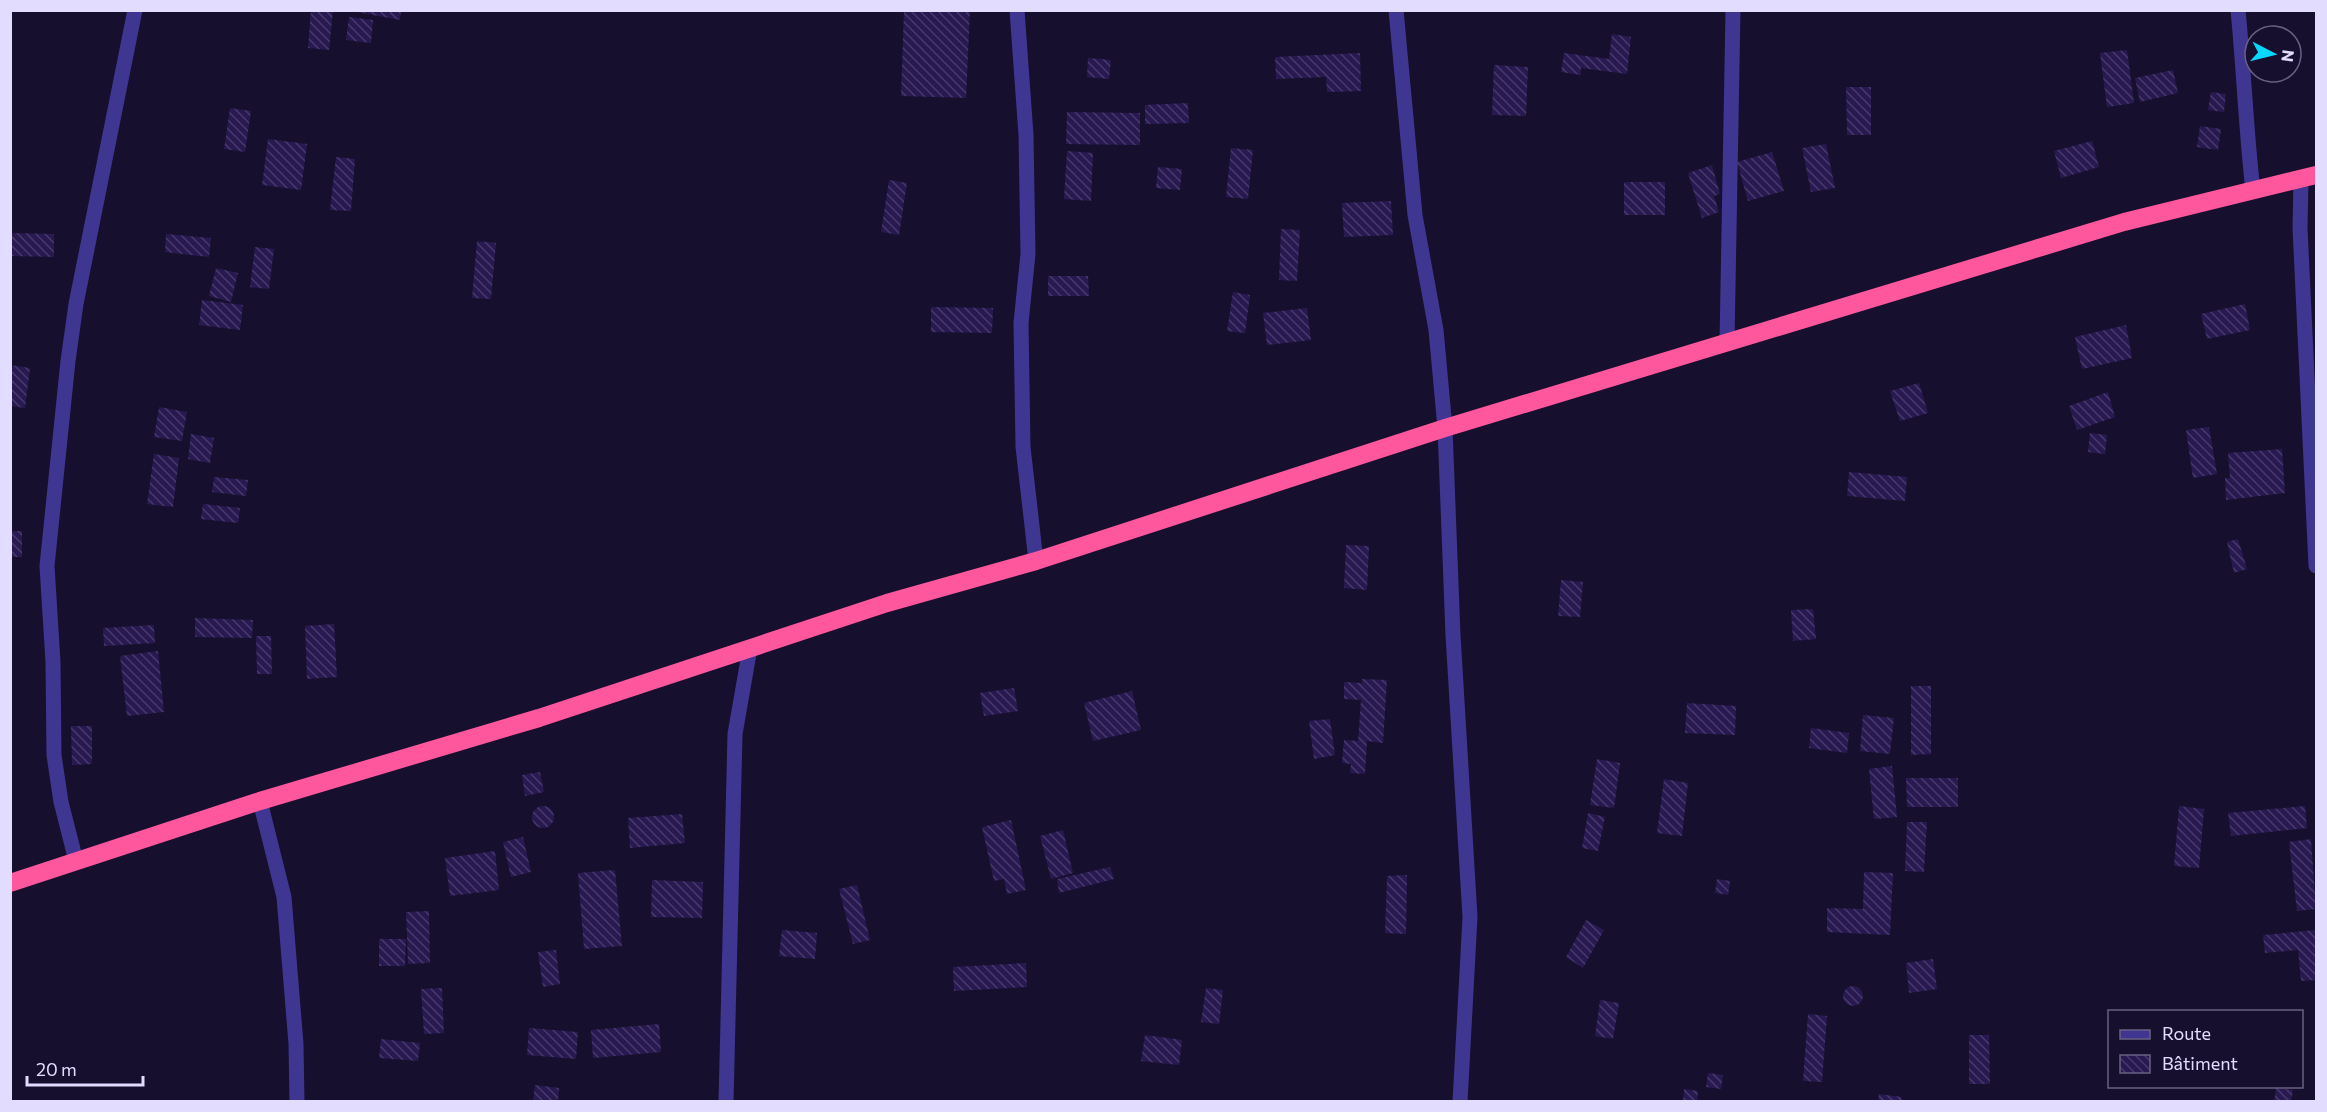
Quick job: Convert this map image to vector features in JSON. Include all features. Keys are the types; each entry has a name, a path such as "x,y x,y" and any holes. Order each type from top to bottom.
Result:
{"highway":[{"path":"10,883 260,801 538,718 887,603 1036,561 1445,428 2124,222 2309,177"}],"street":[{"path":"76,861 62,802 54,754 53,662 47,566 76,304 135,10"},
{"path":"1017,10 1026,135 1028,254 1021,323 1023,447 1036,561"},
{"path":"1396,10 1414,215 1436,330 1445,428 1453,635 1470,917 1460,1101"},
{"path":"1727,342 1733,10"},
{"path":"2238,10 2243,58 2245,123 2253,191"},
{"path":"2309,177 2300,228 2316,566"},
{"path":"726,1101 735,734 750,648"},
{"path":"260,801 284,897 296,1044 297,1101"}],"building":[{"path":"311,10 333,10 329,50 308,48"},
{"path":"346,10 401,10 400,20"},
{"path":"904,10 970,10 966,98 901,96"},
{"path":"349,17 373,20 371,43 346,40"},
{"path":"1612,34 1631,37 1627,74 1581,68 1581,75 1561,72 1564,53 1609,59"},
{"path":"2127,50 2134,103 2107,107 2100,53"},
{"path":"1360,53 1361,91 1327,92 1326,77 1276,79 1275,57"},
{"path":"1088,58 1111,60 1109,79 1087,77"},
{"path":"1494,65 1528,67 1526,116 1492,115"},
{"path":"2173,70 2178,93 2140,102 2135,78"},
{"path":"1846,87 1871,87 1871,135 1847,135"},
{"path":"2211,92 2226,94 2224,112 2208,110"},
{"path":"1188,103 1189,123 1145,124 1145,105"},
{"path":"230,108 251,111 245,152 224,149"},
{"path":"1067,112 1140,113 1140,145 1066,144"},
{"path":"2200,126 2221,129 2218,150 2197,147"},
{"path":"268,139 307,144 301,190 262,185"},
{"path":"2092,141 2099,167 2061,178 2054,151"},
{"path":"1826,144 1835,188 1811,192 1802,148"},
{"path":"1231,148 1253,150 1248,199 1226,197"},
{"path":"1067,151 1093,153 1091,201 1064,199"},
{"path":"1772,152 1784,191 1748,201 1737,162"},
{"path":"336,157 355,159 351,211 330,210"},
{"path":"1712,165 1720,194 1714,196 1719,212 1702,218 1688,173"},
{"path":"1158,167 1182,169 1180,190 1156,188"},
{"path":"889,180 907,183 899,235 881,232"},
{"path":"1624,182 1665,182 1665,215 1624,215"},
{"path":"1391,201 1393,235 1344,237 1342,203"},
{"path":"1281,229 1300,230 1297,281 1279,280"},
{"path":"10,233 54,234 54,257 10,256"},
{"path":"166,234 211,238 209,257 165,252"},
{"path":"477,241 496,243 491,299 472,298"},
{"path":"255,247 274,249 269,289 250,287"},
{"path":"216,268 238,273 231,302 209,296"},
{"path":"1048,276 1088,276 1089,296 1048,296"},
{"path":"1233,292 1250,295 1245,333 1227,331"},
{"path":"202,300 243,305 240,330 199,325"},
{"path":"2245,304 2250,330 2207,339 2201,314"},
{"path":"931,307 993,308 992,333 931,332"},
{"path":"1307,308 1311,340 1267,345 1263,313"},
{"path":"2126,325 2132,358 2082,369 2075,337"},
{"path":"10,365 30,368 25,408 10,406"},
{"path":"1919,383 1928,413 1900,421 1890,391"},
{"path":"2108,392 2115,417 2077,430 2069,406"},
{"path":"159,407 187,412 182,441 154,437"},
{"path":"2209,427 2217,474 2193,478 2186,430"},
{"path":"2090,433 2107,435 2105,454 2088,452"},
{"path":"191,434 214,438 210,463 188,459"},
{"path":"2282,449 2285,493 2226,500 2225,478 2230,478 2228,453"},
{"path":"154,454 179,458 173,507 147,504"},
{"path":"1849,472 1907,477 1905,501 1847,496"},
{"path":"214,477 248,480 246,496 212,492"},
{"path":"203,504 240,508 238,523 201,519"},
{"path":"10,531 22,531 22,557 10,557"},
{"path":"2238,539 2247,569 2234,573 2227,542"},
{"path":"1346,545 1369,546 1367,590 1344,588"},
{"path":"1561,580 1583,582 1580,617 1558,616"},
{"path":"1813,609 1816,639 1793,641 1791,610"},
{"path":"195,618 253,620 252,638 195,637"},
{"path":"334,624 337,677 307,679 305,626"},
{"path":"154,625 155,643 104,646 103,628"},
{"path":"256,636 271,636 272,674 257,674"},
{"path":"158,651 164,712 127,716 120,656"},
{"path":"1362,679 1387,680 1383,743 1367,741 1365,774 1350,773 1351,764 1342,763 1344,740 1358,741 1361,700 1344,699 1344,682 1362,683"},
{"path":"1911,686 1931,686 1931,754 1911,755"},
{"path":"1014,688 1018,711 984,716 980,693"},
{"path":"1132,691 1141,730 1093,741 1084,703"},
{"path":"1687,703 1736,706 1735,735 1685,733"},
{"path":"1863,715 1894,718 1890,754 1860,751"},
{"path":"1330,719 1335,755 1314,759 1309,721"},
{"path":"71,726 92,726 92,764 72,765"},
{"path":"1811,728 1849,733 1847,753 1809,748"},
{"path":"1597,759 1620,763 1614,808 1590,805"},
{"path":"1892,766 1897,817 1874,819 1869,769"},
{"path":"540,772 544,792 525,796 522,775"},
{"path":"1906,778 1958,778 1958,807 1907,807"},
{"path":"1664,779 1688,783 1682,836 1657,833"},
{"path":"543,806 551,809 554,817 551,825 543,828 535,825 532,817 535,809"},
{"path":"2179,806 2204,809 2199,868 2174,866"},
{"path":"2305,806 2307,828 2231,836 2228,813"},
{"path":"1588,813 1605,817 1598,851 1582,848"},
{"path":"682,814 685,843 630,848 628,818"},
{"path":"1011,820 1026,890 1007,894 1004,879 994,881 982,827"},
{"path":"1907,822 1927,822 1924,872 1905,871"},
{"path":"1063,830 1073,873 1051,879 1040,836"},
{"path":"523,837 531,872 511,877 503,842"},
{"path":"2311,839 2316,909 2297,911 2289,842"},
{"path":"495,851 499,890 450,896 445,858"},
{"path":"1110,867 1114,879 1059,893 1057,879"},
{"path":"615,870 622,946 584,949 578,873"},
{"path":"1864,872 1893,873 1890,935 1827,932 1827,908 1863,909"},
{"path":"1407,875 1406,934 1385,933 1387,876"},
{"path":"1717,879 1730,881 1728,895 1715,893"},
{"path":"652,880 703,882 702,918 651,917"},
{"path":"857,885 870,940 853,944 839,889"},
{"path":"429,911 430,963 408,964 406,912"},
{"path":"1586,920 1604,930 1583,968 1566,957"},
{"path":"782,930 817,933 815,959 779,956"},
{"path":"2316,930 2316,980 2301,981 2298,950 2265,953 2263,935"},
{"path":"379,939 406,939 405,966 379,966"},
{"path":"556,950 560,984 543,987 538,952"},
{"path":"1933,959 1937,989 1909,993 1906,963"},
{"path":"1026,963 1027,987 954,991 953,967"},
{"path":"1853,986 1860,989 1863,996 1860,1003 1853,1006 1846,1003 1843,996 1846,989"},
{"path":"442,988 444,1033 424,1034 421,989"},
{"path":"1206,988 1223,990 1219,1024 1201,1022"},
{"path":"1600,1000 1619,1003 1613,1039 1595,1036"},
{"path":"1808,1014 1827,1016 1822,1082 1803,1081"},
{"path":"659,1024 661,1052 593,1058 591,1030"},
{"path":"529,1028 578,1032 576,1059 527,1055"},
{"path":"1145,1035 1182,1040 1179,1065 1141,1061"},
{"path":"1969,1035 1989,1035 1990,1084 1969,1084"},
{"path":"381,1039 420,1043 418,1061 379,1058"},
{"path":"1708,1073 1723,1075 1721,1089 1706,1087"},
{"path":"535,1085 559,1088 558,1102 533,1102"},
{"path":"2276,1088 2293,1090 2291,1102 2274,1102"},
{"path":"1684,1089 1698,1091 1697,1102 1683,1102"},
{"path":"1879,1094 1902,1097 1901,1102 1878,1102"}]}
